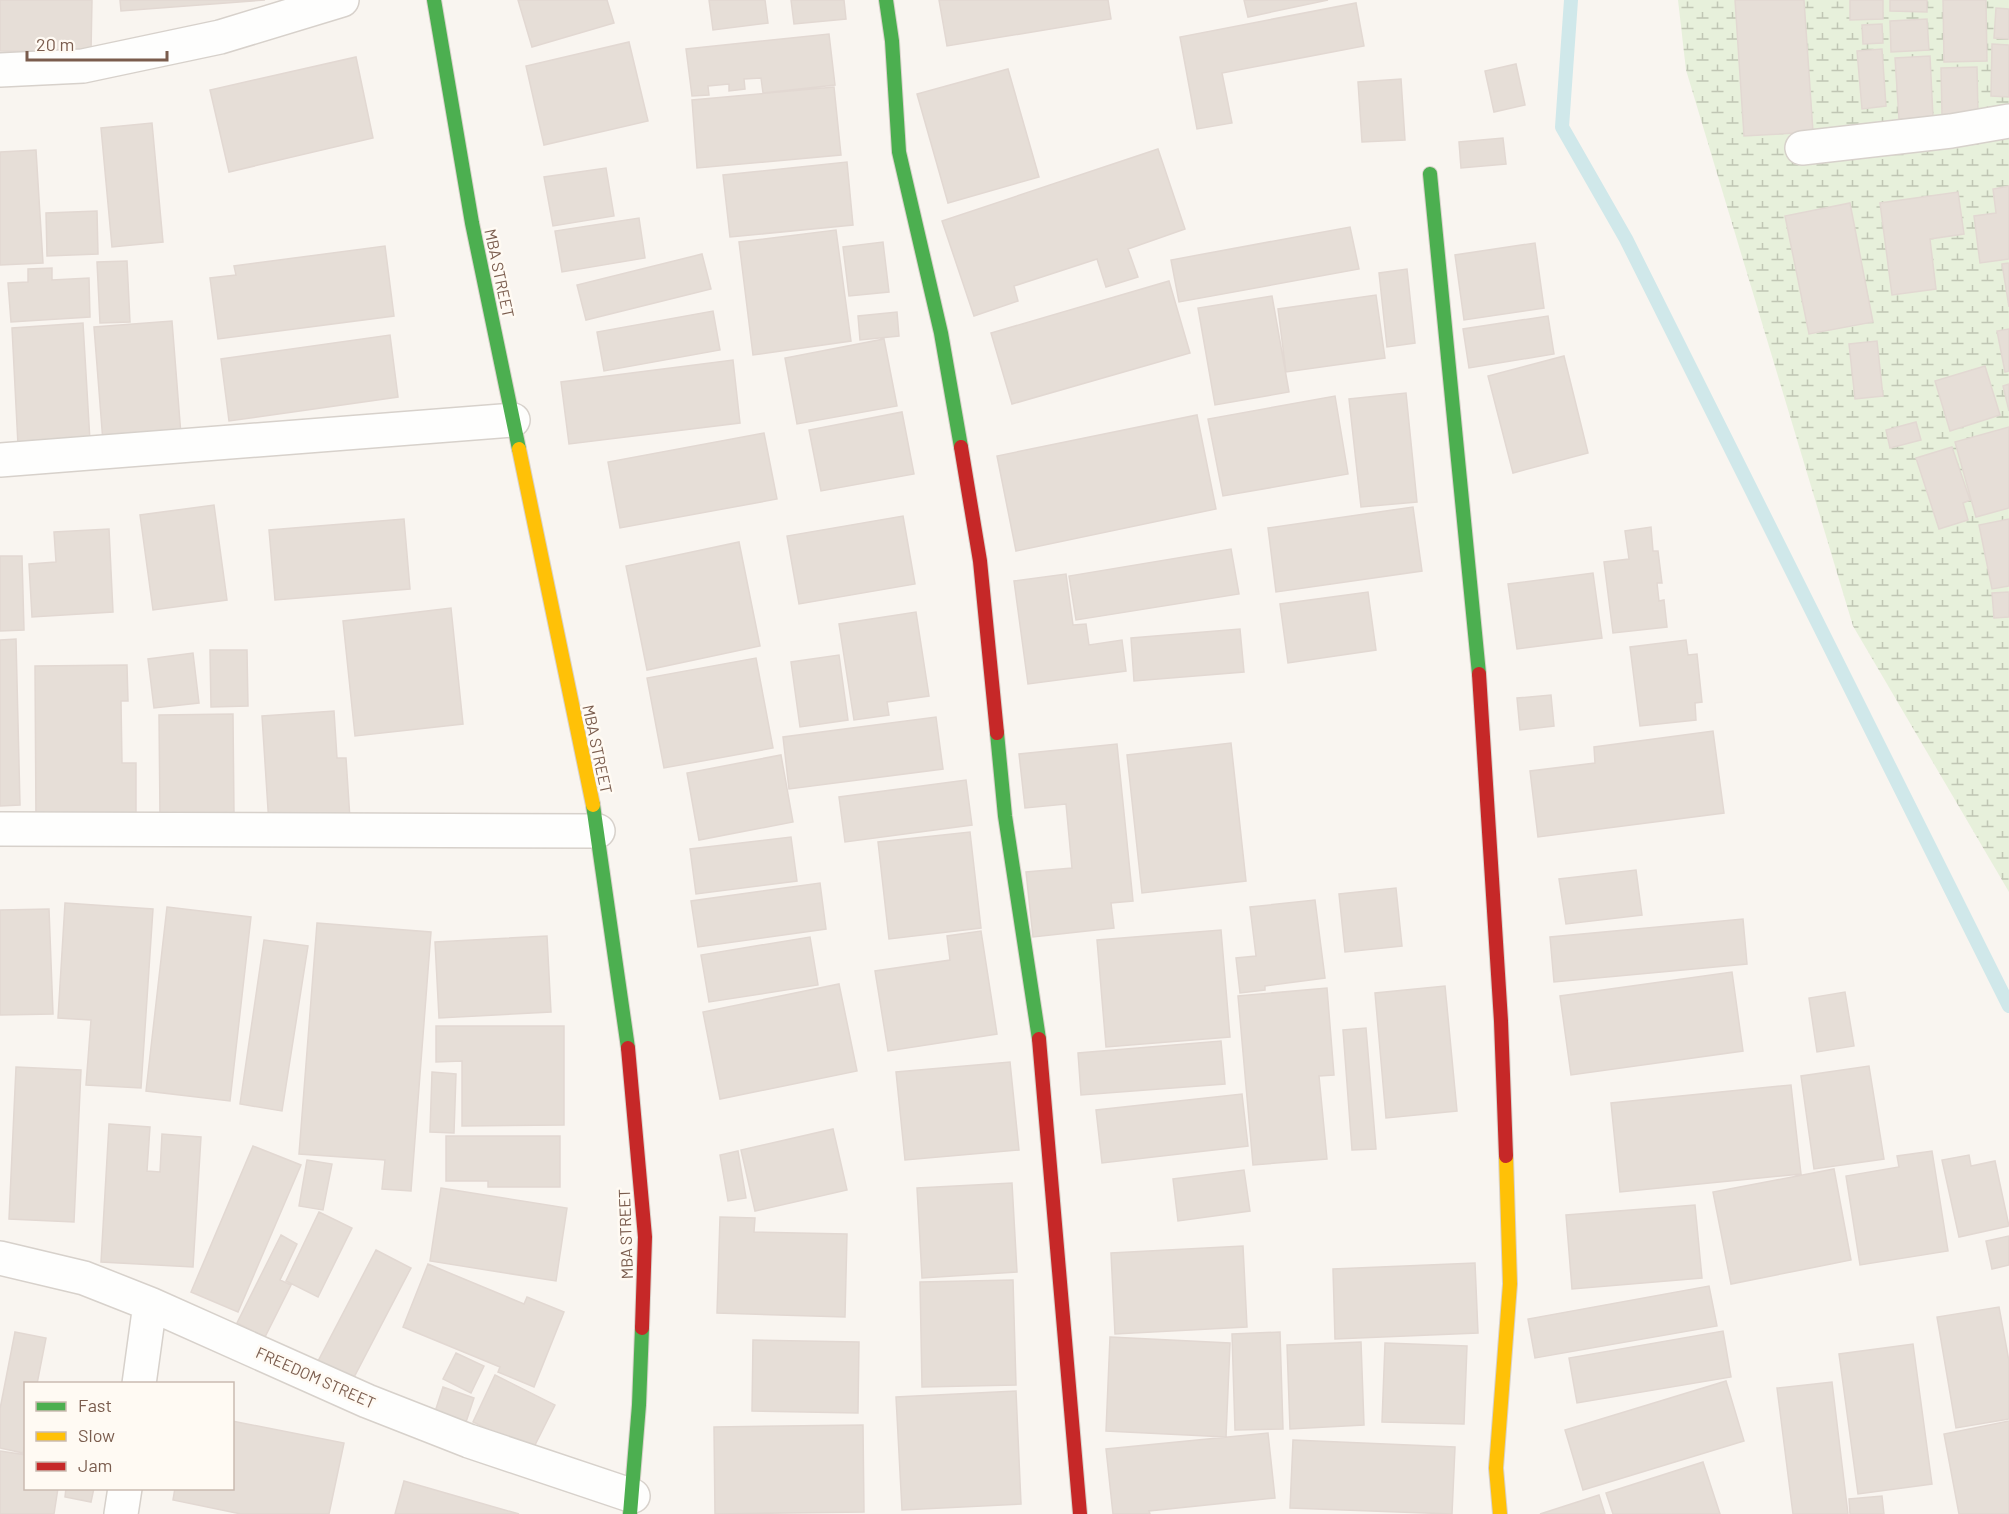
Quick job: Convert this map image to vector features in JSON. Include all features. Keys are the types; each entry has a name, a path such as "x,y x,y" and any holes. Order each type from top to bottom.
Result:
{"street":[{"path":"0,70 83,66 220,37 342,0"},
{"name":"MBA STREET","path":"434,0 472,223 598,831 629,1052 645,1237 639,1405 631,1505"},
{"path":"886,0 892,41 899,152 941,333 980,561 1005,816 1039,1040 1080,1514"},
{"path":"1802,148 1951,131 2009,121"},
{"path":"1430,174 1476,634 1501,1021 1510,1284 1496,1468 1500,1514"},
{"path":"0,460 513,420"},
{"path":"0,829 598,831"},
{"name":"FREEDOM STREET","path":"0,1258 84,1278 150,1304 366,1401 631,1505"},
{"path":"139,1382 150,1304"},
{"path":"121,1514 125,1490"}],"green space":[{"path":"1678,0 2009,0 2009,892 1853,626 1686,70"}],"building":[{"path":"0,0 92,0 91,52 0,51"},
{"path":"120,0 265,0 121,11"},
{"path":"518,0 607,0 614,23 532,47"},
{"path":"709,0 765,0 768,23 713,30"},
{"path":"791,0 844,0 846,19 794,24"},
{"path":"939,0 1108,0 1111,19 947,46"},
{"path":"1244,0 1328,0 1248,17"},
{"path":"1735,0 1804,0 1813,132 1744,136"},
{"path":"1850,0 1883,0 1883,19 1850,20"},
{"path":"1890,0 1927,0 1927,12 1890,11"},
{"path":"1943,0 1986,0 1987,61 1944,62"},
{"path":"1356,3 1364,46 1222,73 1232,123 1197,129 1180,37"},
{"path":"1996,8 2009,9 2009,39 1994,38"},
{"path":"1927,19 1929,50 1891,52 1890,21"},
{"path":"1882,24 1883,43 1863,44 1862,25"},
{"path":"829,34 835,85 763,93 761,78 744,79 745,89 729,91 729,84 708,86 709,95 692,96 686,49"},
{"path":"629,42 648,121 544,145 526,66"},
{"path":"1992,44 2009,45 2009,97 1991,96"},
{"path":"1882,49 1886,106 1862,109 1857,51"},
{"path":"1930,56 1933,117 1899,119 1895,58"},
{"path":"356,57 373,138 229,172 210,90"},
{"path":"1516,64 1525,105 1494,112 1485,71"},
{"path":"1977,67 1978,114 1942,115 1941,68"},
{"path":"1008,69 1039,177 948,203 917,94"},
{"path":"1401,79 1405,140 1362,142 1358,82"},
{"path":"834,87 841,155 697,168 692,100"},
{"path":"152,123 163,242 112,247 101,128"},
{"path":"1503,138 1506,164 1461,168 1459,142"},
{"path":"1158,149 1185,229 1128,249 1138,277 1106,287 1097,259 1014,286 1018,301 974,316 942,221"},
{"path":"36,150 43,263 0,265 0,152"},
{"path":"847,162 853,225 730,237 723,175"},
{"path":"606,168 614,216 553,226 544,177"},
{"path":"2009,186 2009,259 1980,263 1974,216 1996,213 1993,189"},
{"path":"1958,192 1964,234 1930,239 1936,289 1892,295 1880,203"},
{"path":"1850,203 1873,322 1809,334 1785,216"},
{"path":"97,211 98,254 47,256 46,213"},
{"path":"639,218 645,258 562,272 555,231"},
{"path":"1350,227 1359,269 1179,302 1171,260"},
{"path":"836,230 851,341 753,355 739,242"},
{"path":"883,242 889,292 849,296 843,247"},
{"path":"1535,243 1544,308 1464,320 1455,255"},
{"path":"385,246 394,316 218,339 210,278 236,275 234,266"},
{"path":"702,254 711,289 586,320 577,285"},
{"path":"127,261 130,322 100,323 97,262"},
{"path":"2009,263 2009,307 2002,264"},
{"path":"52,268 52,280 89,278 90,317 11,322 8,283 28,282 28,269"},
{"path":"1407,269 1415,343 1387,347 1379,273"},
{"path":"1169,281 1190,353 1012,404 991,333"},
{"path":"1376,295 1385,358 1286,372 1278,309"},
{"path":"1272,296 1289,392 1215,405 1198,308"},
{"path":"713,311 720,350 604,371 597,332"},
{"path":"897,312 899,336 860,340 858,316"},
{"path":"1548,316 1554,354 1469,368 1463,329"},
{"path":"172,321 181,435 103,442 94,327"},
{"path":"83,323 90,441 18,445 12,328"},
{"path":"2009,329 2009,371 2005,372 1997,331"},
{"path":"390,335 398,397 229,421 221,359"},
{"path":"884,339 897,406 797,424 785,358"},
{"path":"1877,341 1883,396 1855,399 1849,344"},
{"path":"1564,356 1588,453 1513,473 1488,376"},
{"path":"733,360 740,423 569,444 561,382"},
{"path":"1985,366 2000,415 1950,431 1935,381"},
{"path":"2009,384 2009,411 2003,386"},
{"path":"1406,393 1417,502 1361,507 1349,399"},
{"path":"1335,396 1348,474 1223,496 1208,419"},
{"path":"902,412 914,474 821,491 809,430"},
{"path":"1197,415 1216,509 1016,551 997,456"},
{"path":"1916,422 1921,440 1890,448 1886,430"},
{"path":"2009,427 2009,508 1976,517 1955,442"},
{"path":"764,433 777,499 620,528 608,462"},
{"path":"1952,447 1970,500 1963,503 1968,520 1939,529 1916,458"},
{"path":"214,505 227,600 153,610 140,515"},
{"path":"1413,507 1422,571 1276,592 1268,528"},
{"path":"903,516 915,584 799,604 787,536"},
{"path":"404,519 410,589 275,600 269,530"},
{"path":"2009,519 2009,586 1992,589 1979,525"},
{"path":"1651,527 1653,551 1658,551 1662,583 1657,583 1659,601 1664,600 1667,627 1613,633 1604,562 1629,559 1625,531"},
{"path":"109,529 113,612 32,617 29,564 56,562 54,532"},
{"path":"739,542 760,646 647,670 626,566"},
{"path":"1231,549 1239,594 1076,620 1069,576"},
{"path":"0,556 22,556 24,630 0,631"},
{"path":"1593,573 1602,638 1517,649 1508,584"},
{"path":"1066,574 1073,625 1086,624 1089,645 1122,640 1126,671 1028,684 1014,581"},
{"path":"1368,592 1376,650 1288,663 1280,604"},
{"path":"2009,592 2009,617 1994,618 1992,593"},
{"path":"451,608 463,724 355,736 343,621"},
{"path":"916,612 929,696 887,702 889,715 854,720 839,624"},
{"path":"1240,629 1244,672 1134,681 1131,638"},
{"path":"16,639 20,805 0,806 0,640"},
{"path":"1686,640 1688,655 1697,654 1702,702 1695,703 1696,720 1640,726 1630,647"},
{"path":"210,650 247,650 248,706 211,707"},
{"path":"193,653 199,703 154,708 148,659"},
{"path":"839,655 848,720 800,727 791,662"},
{"path":"756,658 773,748 664,768 647,678"},
{"path":"127,665 128,701 121,701 122,763 136,763 136,821 36,821 35,666"},
{"path":"1551,695 1554,726 1520,730 1517,698"},
{"path":"334,711 337,758 346,758 350,819 269,825 262,716"},
{"path":"233,714 234,815 160,816 159,715"},
{"path":"936,717 943,769 789,789 783,737"},
{"path":"1713,731 1724,813 1538,837 1530,771 1595,763 1594,747"},
{"path":"1231,743 1246,881 1142,893 1127,755"},
{"path":"1117,744 1133,901 1111,903 1114,928 1033,937 1026,872 1072,868 1066,804 1025,808 1019,754"},
{"path":"781,755 793,822 699,840 687,773"},
{"path":"966,780 972,825 845,842 839,797"},
{"path":"970,832 981,928 889,939 878,842"},
{"path":"791,837 797,881 696,894 690,849"},
{"path":"1636,870 1642,915 1566,924 1559,879"},
{"path":"820,883 826,929 698,947 691,901"},
{"path":"1396,888 1402,946 1345,952 1339,894"},
{"path":"1315,900 1325,978 1265,986 1265,990 1240,993 1236,958 1256,956 1250,907"},
{"path":"65,903 153,909 141,1088 86,1085 91,1020 58,1018"},
{"path":"167,907 251,917 230,1101 146,1091"},
{"path":"49,909 53,1014 0,1015 0,910"},
{"path":"1743,919 1747,964 1554,982 1550,937"},
{"path":"317,923 431,932 411,1191 382,1189 385,1160 299,1154"},
{"path":"1221,930 1230,1037 1106,1047 1097,940"},
{"path":"981,931 997,1034 888,1051 875,971 950,960 947,936"},
{"path":"547,936 551,1012 439,1018 435,942"},
{"path":"810,937 818,985 709,1002 701,955"},
{"path":"264,940 308,946 282,1111 240,1104"},
{"path":"1732,972 1743,1051 1571,1075 1560,996"},
{"path":"839,984 857,1071 720,1099 703,1012"},
{"path":"1445,986 1457,1111 1386,1118 1375,993"},
{"path":"1327,988 1334,1075 1319,1076 1327,1159 1253,1165 1238,996"},
{"path":"1845,992 1854,1046 1817,1052 1809,998"},
{"path":"436,1026 564,1026 564,1125 462,1126 462,1061 436,1062"},
{"path":"1366,1028 1376,1149 1352,1150 1343,1030"},
{"path":"1221,1041 1225,1084 1081,1095 1078,1053"},
{"path":"1010,1062 1019,1150 905,1160 896,1072"},
{"path":"1869,1066 1884,1159 1814,1169 1801,1076"},
{"path":"16,1067 81,1070 74,1222 9,1219"},
{"path":"432,1072 456,1074 454,1133 430,1132"},
{"path":"1791,1085 1801,1174 1620,1192 1611,1103"},
{"path":"1242,1094 1248,1146 1102,1163 1096,1110"},
{"path":"109,1124 150,1127 147,1171 160,1172 162,1134 201,1137 193,1267 101,1262"},
{"path":"833,1129 847,1190 755,1211 741,1150"},
{"path":"446,1136 560,1136 560,1187 488,1187 488,1181 446,1181"},
{"path":"253,1146 301,1165 238,1312 191,1292"},
{"path":"738,1151 746,1198 728,1201 720,1155"},
{"path":"1932,1151 1948,1251 1860,1265 1846,1176 1899,1167 1897,1156"},
{"path":"1969,1155 1971,1166 1995,1161 2009,1226 1959,1237 1942,1160"},
{"path":"307,1160 332,1164 323,1210 299,1206"},
{"path":"1834,1169 1851,1260 1731,1284 1713,1192"},
{"path":"1244,1170 1250,1211 1178,1221 1173,1179"},
{"path":"1012,1183 1017,1272 922,1278 917,1188"},
{"path":"441,1188 567,1208 556,1281 430,1261"},
{"path":"1695,1205 1702,1278 1572,1289 1566,1215"},
{"path":"319,1212 352,1228 318,1297 286,1281"},
{"path":"720,1217 755,1218 754,1232 847,1234 845,1317 717,1313"},
{"path":"281,1235 297,1244 280,1280 291,1285 265,1337 237,1323"},
{"path":"2009,1236 2009,1265 1992,1269 1986,1241"},
{"path":"1243,1246 1247,1327 1115,1334 1111,1253"},
{"path":"376,1250 411,1268 351,1383 316,1365"},
{"path":"1475,1263 1478,1333 1335,1339 1333,1269"},
{"path":"428,1264 524,1304 527,1297 564,1312 534,1387 498,1372 500,1367 403,1327"},
{"path":"1013,1280 1016,1385 922,1387 920,1282"},
{"path":"1709,1286 1717,1326 1535,1358 1528,1319"},
{"path":"1999,1307 2009,1361 2009,1419 1956,1428 1937,1317"},
{"path":"1723,1331 1731,1377 1577,1403 1569,1358"},
{"path":"15,1332 46,1338 37,1382 24,1382 23,1453 0,1448 0,1409"},
{"path":"1280,1332 1283,1429 1235,1430 1232,1334"},
{"path":"1110,1337 1230,1343 1226,1437 1106,1431"},
{"path":"753,1340 859,1342 858,1413 752,1411"},
{"path":"1361,1342 1364,1425 1290,1429 1287,1345"},
{"path":"1385,1343 1467,1346 1464,1424 1382,1422"},
{"path":"1913,1344 1932,1484 1858,1494 1839,1354"},
{"path":"456,1353 484,1366 471,1393 443,1379"},
{"path":"495,1375 555,1405 532,1451 473,1422"},
{"path":"1726,1381 1744,1441 1583,1490 1565,1430"},
{"path":"1832,1382 1848,1514 1793,1514 1777,1388"},
{"path":"443,1387 474,1398 464,1428 433,1418"},
{"path":"1016,1391 1021,1504 902,1510 896,1397"},
{"path":"234,1421 344,1443 329,1514 241,1514 173,1500 175,1490 234,1490"},
{"path":"2009,1421 2009,1514 1959,1514 1944,1434"},
{"path":"863,1425 864,1512 715,1514 714,1427"},
{"path":"1268,1433 1275,1498 1149,1511 1150,1514 1113,1514 1106,1449"},
{"path":"1293,1440 1455,1447 1452,1514 1290,1508"},
{"path":"0,1451 24,1455 24,1490 58,1490 54,1514 0,1514"},
{"path":"1703,1462 1720,1514 1613,1514 1606,1493"},
{"path":"404,1481 519,1514 395,1514"},
{"path":"66,1490 94,1490 91,1502 65,1497"},
{"path":"1599,1495 1605,1514 1540,1514"},
{"path":"1882,1496 1884,1514 1850,1514 1849,1499"}],"waterway":[{"path":"1571,0 1562,127 1626,239 2009,1006"}],"traffic: fast":[{"path":"434,0 472,223 519,449"},
{"path":"886,0 892,41 899,152 941,333 961,447"},
{"path":"1430,174 1479,674"},
{"path":"997,733 1005,816 1039,1039"},
{"path":"593,805 628,1048"},
{"path":"630,1514 639,1405 642,1328"}],"traffic: slow":[{"path":"519,449 593,805"},
{"path":"1500,1514 1496,1468 1510,1284 1506,1156"}],"traffic: jam":[{"path":"961,447 980,561 997,733"},
{"path":"1479,674 1501,1021 1506,1156"},
{"path":"1039,1039 1080,1514"},
{"path":"628,1048 645,1237 642,1328"}]}
